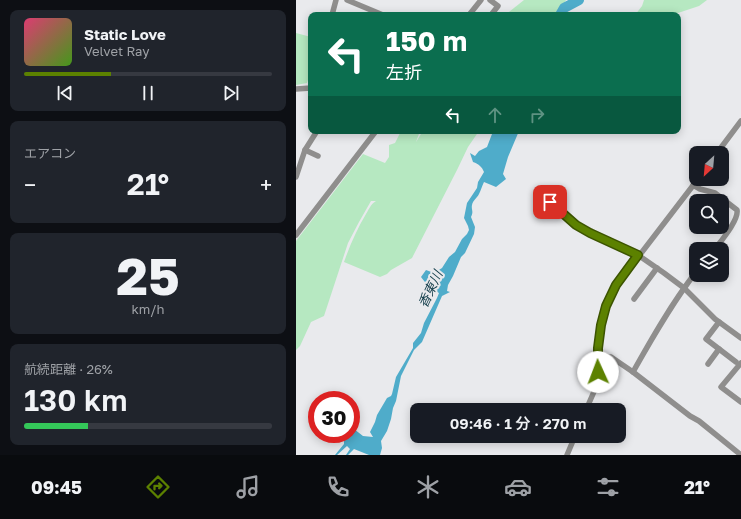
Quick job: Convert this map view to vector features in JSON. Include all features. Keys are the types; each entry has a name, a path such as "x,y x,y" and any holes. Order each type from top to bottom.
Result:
{"street":[{"path":"333,12 336,0"},
{"path":"347,0 372,12"},
{"path":"471,12 481,0"},
{"path":"490,0 498,6 494,12"},
{"path":"296,89 308,88"},
{"path":"722,146 741,122"},
{"path":"296,177 305,150 315,134"},
{"path":"296,235 374,134"},
{"path":"305,150 318,156"},
{"path":"589,403 598,378 597,355 601,325 606,306 616,285 692,186"},
{"path":"695,186 715,193 739,212 728,232 720,242"},
{"path":"550,202 576,225 639,256 657,268 684,288 703,308 741,338"},
{"path":"634,299 657,268"},
{"path":"633,372 651,339 689,281"},
{"path":"719,322 706,339 739,363 721,387 741,402"},
{"path":"708,364 719,349"},
{"path":"597,355 611,357 633,372 741,454"},
{"path":"567,455 572,443"}],"green space":[{"path":"524,0 566,0 559,12 509,12"},
{"path":"644,0 707,0 699,6 681,12 637,12"},
{"path":"296,33 308,36 308,80 307,83 296,85"},
{"path":"400,134 419,134 416,142 421,134 477,134 468,147 412,258 380,277 344,262 360,225 370,207 376,201 371,201 348,243 324,316 311,322 300,346 296,350 296,241 363,154 385,163 389,157 389,145 395,143"}],"water":[{"path":"492,134 518,134 503,174 506,179 496,187 484,182 479,194 474,200 471,217 475,227 474,234 448,285 447,291 450,292 442,296 422,342 414,350 401,376 391,419 387,431 381,441 382,448 380,455 369,455 354,449 346,455 350,449 347,446 335,455 344,443 360,443 360,434 363,436 373,437 370,432 377,415 387,398 391,396 396,377 413,348 413,343 421,333 424,323 439,293 428,286 421,277 426,270 434,273 442,268 449,257 455,252 469,230 464,218 467,203 477,188 478,182 484,172 480,166 473,162 470,153 475,156 479,151 487,147"}],"waterway":[{"name":"香東川","path":"562,12 564,8 579,0"}],"route":[{"path":"550,202 576,225 638,255 616,285 606,306 601,325 598,348 598,372"}]}
